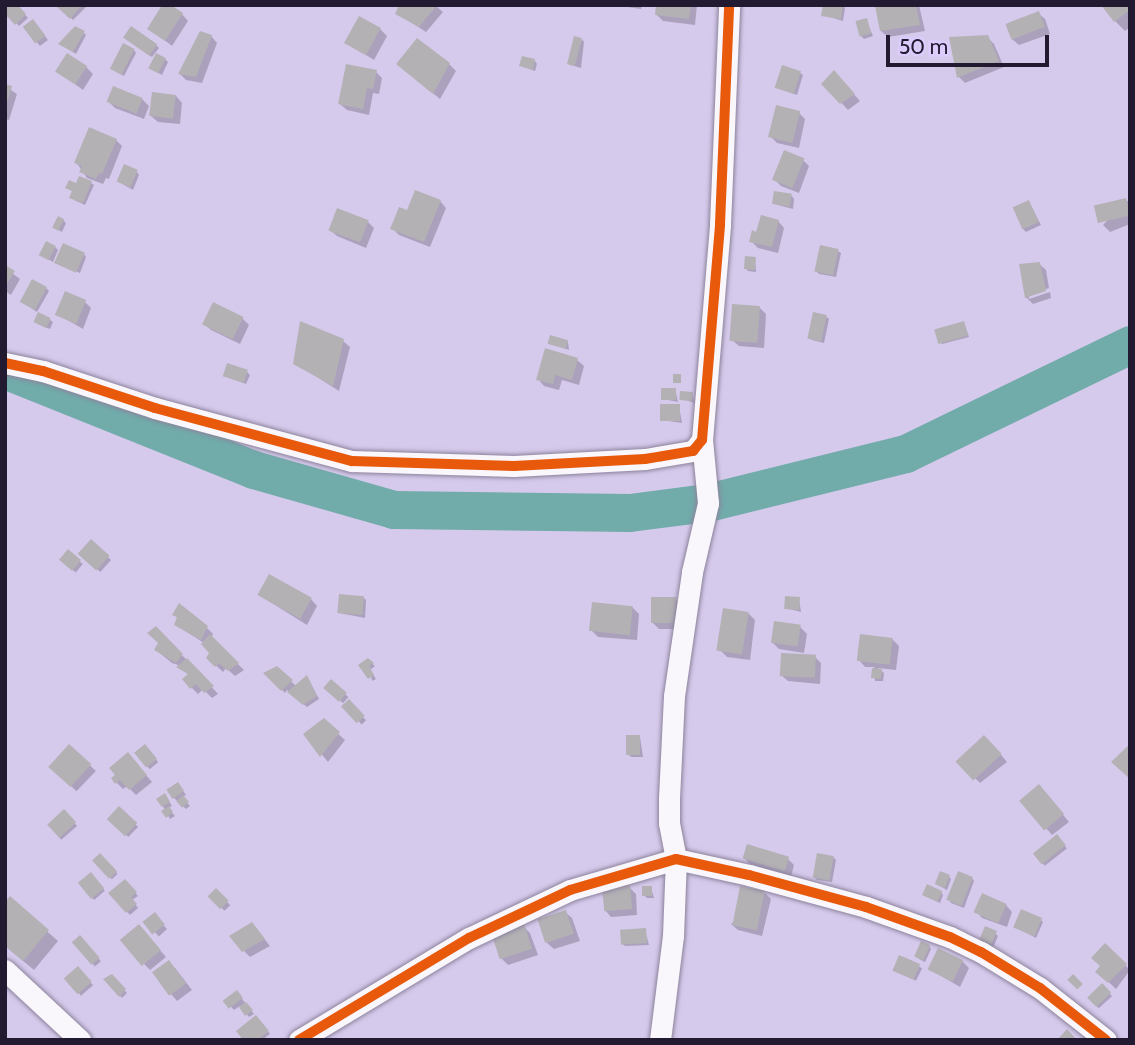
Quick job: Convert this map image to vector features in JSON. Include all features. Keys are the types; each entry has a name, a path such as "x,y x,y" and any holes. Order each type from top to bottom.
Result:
{"street":[{"path":"660,1040 670,979 676,859 669,823 674,696 692,572 708,503 702,440 720,224 729,5"},
{"path":"5,363 43,371 155,408 352,461 514,466 645,459 693,451 702,440"},
{"path":"299,1040 469,938 570,890 676,859 749,875 866,907 950,937 981,952 1040,988 1106,1040"},
{"path":"5,970 80,1040"}],"building":[{"path":"5,5 18,5 26,14 15,25 5,14"},
{"path":"55,5 82,5 70,19"},
{"path":"162,5 171,5 183,13 165,41 147,29"},
{"path":"399,5 437,5 419,27 395,14"},
{"path":"656,5 691,5 689,19 655,15"},
{"path":"823,5 843,5 841,19 821,16"},
{"path":"916,5 920,25 880,31 875,6"},
{"path":"1101,5 1130,5 1130,10 1114,22"},
{"path":"1039,11 1045,27 1011,40 1005,24"},
{"path":"359,16 381,28 366,55 344,43"},
{"path":"867,18 871,33 860,37 855,21"},
{"path":"33,19 46,36 35,44 23,27"},
{"path":"75,26 85,31 73,52 58,44"},
{"path":"131,26 157,44 149,56 123,37"},
{"path":"200,31 212,35 196,77 178,74"},
{"path":"988,35 999,61 957,78 949,37"},
{"path":"574,36 582,38 575,66 567,64"},
{"path":"417,38 450,63 433,94 396,64"},
{"path":"123,43 135,49 121,75 110,69"},
{"path":"67,53 87,66 75,85 55,71"},
{"path":"156,53 166,58 158,73 148,68"},
{"path":"522,56 535,59 533,70 519,66"},
{"path":"346,64 377,70 373,89 367,88 363,109 338,104"},
{"path":"782,65 801,71 794,94 775,88"},
{"path":"834,70 855,94 840,104 821,84"},
{"path":"5,84 12,86 6,106 5,106"},
{"path":"113,86 143,98 136,114 107,102"},
{"path":"152,92 176,95 173,119 149,116"},
{"path":"776,105 800,111 792,143 768,137"},
{"path":"89,127 117,139 102,174 99,173 96,179 79,172 82,166 74,163"},
{"path":"784,150 804,158 792,188 772,180"},
{"path":"124,164 138,170 130,187 117,181"},
{"path":"79,176 92,181 83,203 69,198 72,191 65,188 69,180 76,183"},
{"path":"415,190 441,200 424,242 390,229 399,207 407,210"},
{"path":"774,191 792,194 790,207 772,204"},
{"path":"1126,198 1130,216 1098,223 1094,205"},
{"path":"1029,200 1039,222 1022,229 1013,207"},
{"path":"337,208 369,220 360,243 328,230"},
{"path":"761,215 779,220 772,247 749,242 752,230 756,232"},
{"path":"58,216 64,219 58,231 52,228"},
{"path":"46,241 56,246 49,260 39,255"},
{"path":"63,243 85,253 76,273 54,263"},
{"path":"820,245 839,249 833,275 814,271"},
{"path":"745,256 756,257 755,270 744,269"},
{"path":"1040,262 1046,291 1025,298 1019,264"},
{"path":"5,265 15,271 5,287"},
{"path":"32,279 47,287 35,310 20,302"},
{"path":"65,291 86,300 76,324 55,315"},
{"path":"213,302 244,317 233,339 202,324"},
{"path":"732,304 760,306 757,343 729,341"},
{"path":"38,312 51,318 46,328 33,322"},
{"path":"813,312 827,315 821,341 807,338"},
{"path":"300,321 344,339 333,386 293,364"},
{"path":"964,321 968,335 938,344 934,330"},
{"path":"550,335 568,340 566,349 548,344"},
{"path":"545,348 578,358 572,380 555,375 553,384 536,380"},
{"path":"227,363 248,370 244,383 223,376"},
{"path":"673,374 681,374 681,383 673,383"},
{"path":"661,388 676,388 676,400 661,400"},
{"path":"680,391 693,392 692,401 679,400"},
{"path":"660,404 680,404 680,421 660,421"},
{"path":"91,539 110,556 96,571 78,554"},
{"path":"68,549 81,560 72,571 59,560"},
{"path":"269,574 312,598 300,619 257,595"},
{"path":"339,594 364,596 362,615 337,613"},
{"path":"785,596 800,597 799,610 784,609"},
{"path":"651,597 676,597 676,623 651,623"},
{"path":"592,602 633,606 630,635 589,631"},
{"path":"179,603 208,626 201,640 174,625 177,617 172,615"},
{"path":"723,608 749,612 742,655 716,650"},
{"path":"774,621 801,625 798,647 771,643"},
{"path":"156,626 183,654 176,663 154,650 158,643 147,633"},
{"path":"210,634 239,663 228,671 219,663 215,667 206,658 209,653 201,644"},
{"path":"860,634 893,638 889,665 857,661"},
{"path":"781,653 816,655 815,678 780,676"},
{"path":"187,658 214,686 204,693 196,684 190,689 182,679 188,674 176,667"},
{"path":"368,658 374,663 369,666 374,675 368,679 358,665"},
{"path":"277,666 293,680 281,691 263,673"},
{"path":"872,668 882,669 881,679 871,678"},
{"path":"307,675 317,696 303,705 287,692"},
{"path":"331,679 347,693 339,702 323,688"},
{"path":"349,699 365,716 357,723 341,707"},
{"path":"324,718 340,732 320,757 303,734"},
{"path":"626,735 640,735 640,755 626,755"},
{"path":"984,735 1002,754 973,781 955,762"},
{"path":"69,744 91,764 71,787 48,767"},
{"path":"145,744 157,759 146,768 134,753"},
{"path":"1130,744 1130,779 1111,762"},
{"path":"128,752 147,775 129,790 120,780 115,784 111,778 115,775 109,768"},
{"path":"178,782 184,791 173,799 166,790"},
{"path":"1039,784 1064,814 1044,831 1019,801"},
{"path":"165,793 170,802 162,807 156,799"},
{"path":"183,795 189,802 182,808 176,801"},
{"path":"119,806 137,823 125,836 107,819"},
{"path":"169,806 173,812 166,818 161,811"},
{"path":"64,809 76,822 59,838 47,825"},
{"path":"1057,834 1066,845 1042,864 1033,854"},
{"path":"747,844 789,857 785,871 743,858"},
{"path":"100,853 117,871 109,879 92,861"},
{"path":"817,853 834,856 829,881 813,878"},
{"path":"940,871 950,875 945,888 935,884"},
{"path":"958,871 973,877 961,906 946,900"},
{"path":"91,872 104,888 91,899 78,883"},
{"path":"125,879 137,892 131,897 137,904 126,913 108,893"},
{"path":"927,884 942,891 937,902 922,895"},
{"path":"630,885 632,909 604,911 602,887"},
{"path":"642,886 652,886 652,896 642,896"},
{"path":"740,886 765,891 757,930 732,925"},
{"path":"216,888 229,901 220,909 208,896"},
{"path":"982,893 1007,904 998,923 973,912"},
{"path":"10,896 49,930 23,961 5,946 5,902"},
{"path":"1021,909 1042,918 1034,936 1013,927"},
{"path":"566,910 574,934 545,943 537,919"},
{"path":"155,912 165,925 152,934 142,922"},
{"path":"252,922 265,939 242,952 229,936"},
{"path":"139,924 161,950 142,966 120,940"},
{"path":"524,924 532,949 500,959 492,935"},
{"path":"985,926 997,931 990,947 978,942"},
{"path":"646,928 647,943 621,945 620,930"},
{"path":"80,935 100,958 91,965 72,942"},
{"path":"921,941 930,945 923,961 914,957"},
{"path":"1105,943 1127,964 1108,983 1095,972 1100,966 1091,958"},
{"path":"938,948 963,960 953,982 927,970"},
{"path":"899,955 920,964 914,980 892,971"},
{"path":"169,960 186,983 169,996 152,972"},
{"path":"78,966 92,982 77,994 64,978"},
{"path":"112,974 126,989 119,997 103,979"},
{"path":"1073,974 1083,984 1077,990 1067,980"},
{"path":"1102,983 1111,992 1096,1007 1087,998"},
{"path":"237,990 243,998 229,1009 223,1001"},
{"path":"246,1002 253,1010 245,1016 239,1007"},
{"path":"256,1015 269,1031 257,1040 243,1040 236,1031"},
{"path":"1067,1029 1077,1040 1057,1040"}],"waterway":[{"path":"15,374 254,470 394,510 630,513 708,503 906,454 1130,345"}],"cycle path":[{"path":"5,363 43,371 155,408 352,461 514,466 645,459 693,451 702,440 720,224 729,5"},
{"path":"299,1040 469,938 570,890 676,859 749,875 866,907 950,937 981,952 1040,988 1106,1040"}]}
